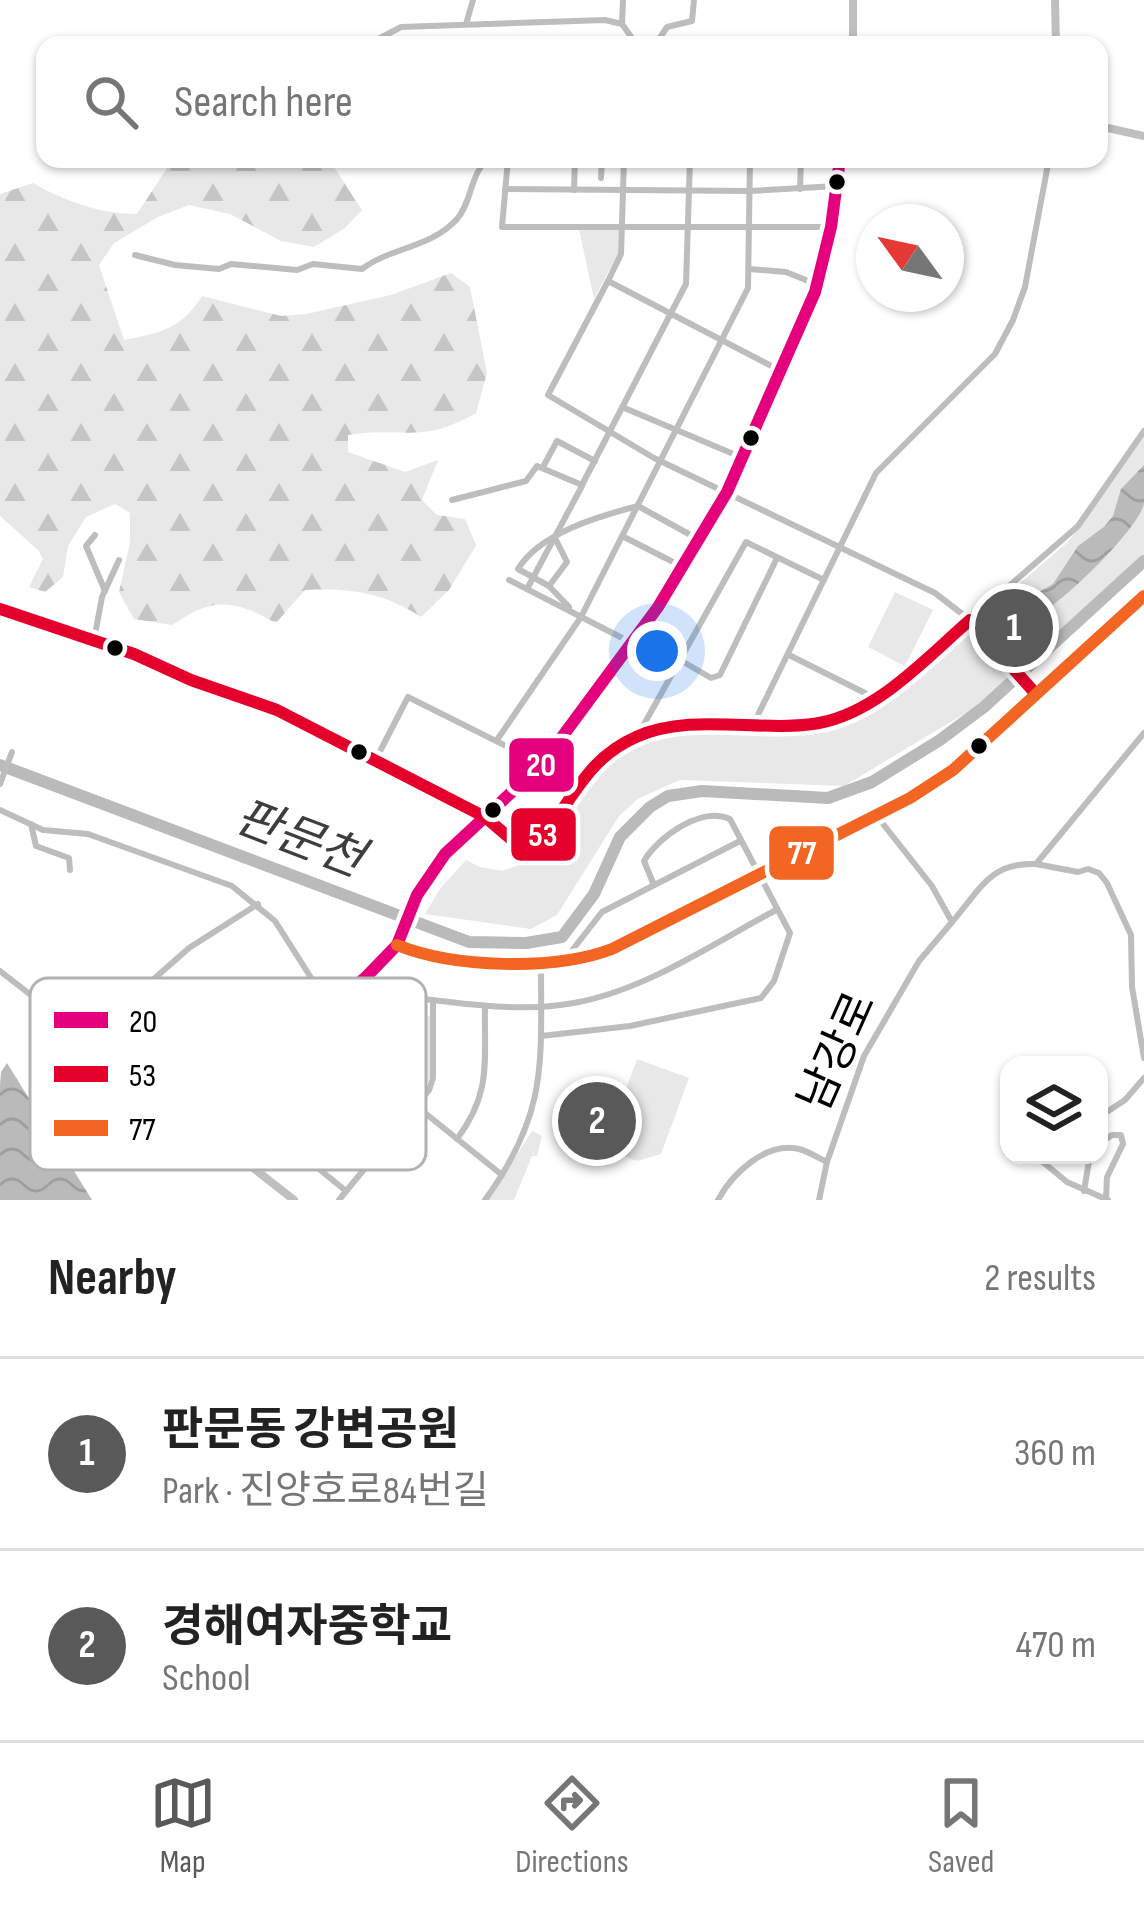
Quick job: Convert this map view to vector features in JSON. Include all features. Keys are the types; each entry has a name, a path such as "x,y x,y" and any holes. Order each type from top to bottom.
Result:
{"street":[{"path":"467,20 473,0"},
{"path":"623,0 622,24 631,36"},
{"path":"662,36 668,27 692,21 694,0"},
{"path":"853,0 854,36"},
{"path":"1055,0 1056,36"},
{"path":"385,36 401,28 467,20 622,24"},
{"path":"1108,128 1144,136"},
{"path":"135,255 219,269 232,264 297,270 313,264 362,269 376,259 432,240 456,220 479,168"},
{"path":"507,168 502,227 831,227"},
{"path":"574,168 574,190"},
{"path":"601,178 602,168"},
{"path":"624,168 621,254 548,395 609,433 935,593 970,620 1032,690"},
{"path":"527,589 672,313 688,273 689,168"},
{"path":"497,740 578,615 622,536 748,288 750,168"},
{"path":"800,189 801,168"},
{"path":"359,978 398,941 412,907 445,854 542,764 701,540 743,458 818,285 839,168"},
{"path":"752,725 876,473 994,354 1013,320 1025,287 1046,168"},
{"path":"506,189 750,191 837,186"},
{"path":"749,269 787,272 818,285"},
{"path":"608,281 781,371"},
{"path":"622,407 743,458"},
{"path":"637,736 689,726 821,722 877,699 1078,526 1144,431"},
{"path":"543,467 557,440 595,461"},
{"path":"452,500 526,481 536,466 582,485"},
{"path":"578,615 549,586 518,569 521,555 575,527 638,506 701,540"},
{"path":"95,535 86,546 105,592"},
{"path":"622,536 684,567"},
{"path":"549,586 567,562 555,538"},
{"path":"0,609 277,710 485,817 529,849 585,774 637,736 746,542 824,580"},
{"path":"680,660 711,678 720,675 777,558"},
{"path":"94,640 105,592 119,560"},
{"path":"509,580 632,643"},
{"path":"398,941 427,957 541,962 563,962 612,949 876,815 953,770 1032,690 1144,596"},
{"path":"788,655 877,699"},
{"path":"376,759 408,698 542,764"},
{"name":"남강로","path":"718,1200 753,1160 783,1148 801,1149 827,1162 864,1056 919,961 998,869 1011,863 1036,864 1144,733"},
{"path":"1,782 12,752"},
{"path":"0,810 43,830 88,834 232,886 275,921 311,978"},
{"path":"541,1036 630,1026 761,998 774,981 790,933 730,819 721,814 672,832 644,861 654,885"},
{"path":"876,815 932,886 952,922"},
{"path":"31,824 36,846 69,858 70,870"},
{"path":"563,962 602,912 740,841"},
{"path":"1036,864 1078,872 1088,869 1107,883 1131,934 1132,987 1144,1058"},
{"path":"156,978 189,948 258,904"},
{"path":"426,999 541,1007 616,992 776,910"},
{"path":"485,1200 528,1130 538,1086 541,962"},
{"path":"0,971 30,994"},
{"path":"426,1090 433,1078 433,1000"},
{"path":"457,1139 479,1108 483,1092 485,1006"},
{"path":"1108,1111 1144,1078"},
{"path":"426,1114 502,1175"},
{"path":"1046,1164 1084,1191 1107,1200 1107,1178 1123,1144 1121,1136 1108,1138"},
{"path":"819,1200 827,1162"},
{"path":"1084,1191 1088,1164"},
{"path":"256,1170 294,1200"},
{"path":"320,1170 346,1191"},
{"path":"339,1200 363,1170"}],"green space":[{"path":"167,168 335,168 362,210 345,228 314,247 281,241 230,214 189,205 158,217 114,243 99,265 124,340 169,327 202,296 281,316 391,295 451,273 470,287 487,373 476,413 426,432 348,435 348,452 405,472 438,460 422,500 437,515 465,519 476,545 449,590 421,617 379,597 305,590 276,623 223,604 172,625 134,619 119,592 130,543 130,513 115,504 86,517 68,546 63,577 45,592 29,587 43,559 0,516 0,194 33,183 83,205 137,214"},
{"path":"579,229 619,229 618,253 594,299"},
{"path":"1144,436 1144,556 974,708 844,786 680,780 639,798 619,816 557,915 531,929 425,914 466,860 502,871 527,862 583,784 618,754 649,738 694,730 822,727 872,710 1068,542"},
{"path":"895,592 933,610 905,666 868,647"},
{"path":"426,1015 431,1016 426,1086"},
{"path":"637,1059 689,1078 661,1154 637,1161 604,1149"},
{"path":"532,1131 542,1136 537,1156 532,1156 514,1200 488,1200"}],"water":[{"path":"1144,465 1144,504 1128,531 1080,582 1038,615 1030,597 1053,584 1078,546 1104,527 1113,516 1121,489"},
{"path":"7,1063 30,1100 30,1170 73,1170 92,1200 0,1200 1,1072"}],"waterway":[{"name":"판문천","path":"0,765 469,942 526,943 562,937 594,894 620,837 650,807 668,796 702,791 828,798 872,782 984,707 1144,561"}],"transit line":[{"name":"20","path":"365,978 397,945 417,895 445,854 542,764 658,607 727,492 815,292 839,168"},
{"name":"77","path":"397,945 446,958 504,964 562,961 612,949 910,798 953,770 1144,596"},
{"name":"53","path":"0,609 134,654 277,710 485,817 529,849 601,760 636,737 680,726 796,725 841,717 900,682 970,620 1035,693"}],"place":[{"name":"판문동 강변공원","path":"1014,628"},
{"name":"경해여자중학교","path":"597,1121"}]}
